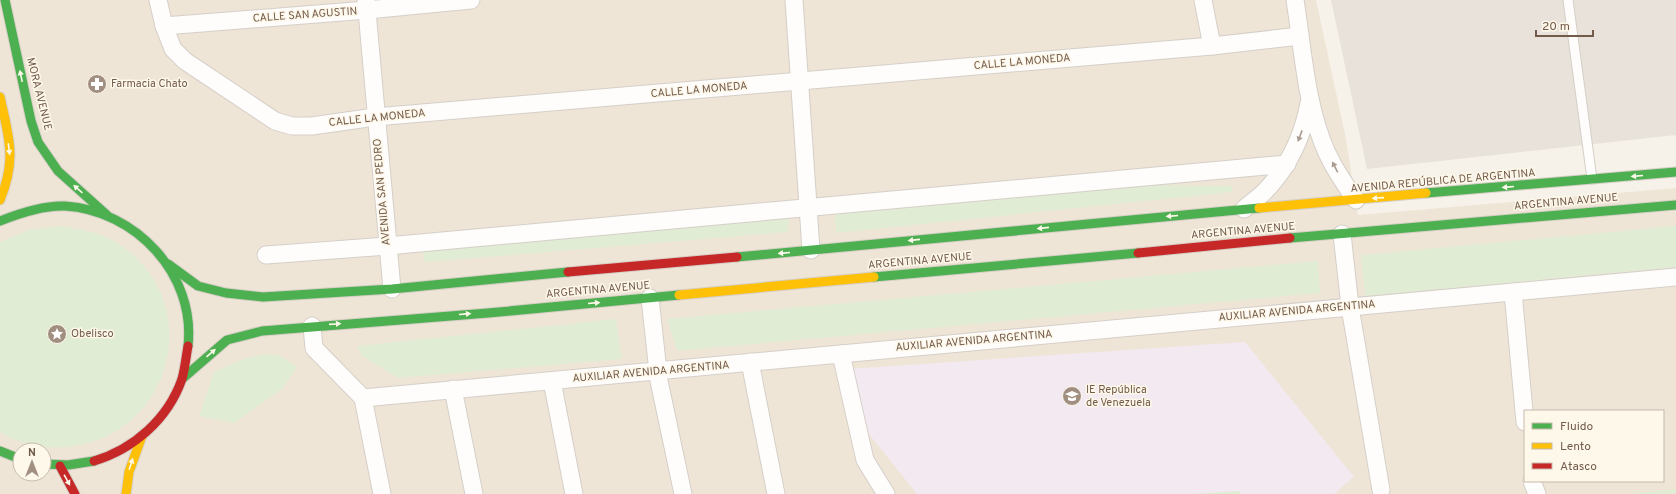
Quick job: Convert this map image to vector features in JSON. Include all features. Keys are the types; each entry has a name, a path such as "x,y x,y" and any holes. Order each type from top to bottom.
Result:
{"main road":[{"name":"MORA AVENUE","path":"5,0 31,121 38,142 58,171 107,215"},
{"path":"0,97 7,132 11,166 6,186 0,200"},
{"name":"AVENIDA REPÚBLICA DE ARGENTINA","path":"1244,209 1676,172"},
{"name":"ARGENTINA AVENUE","path":"182,379 227,340 262,331 650,298 1342,234 1676,205"},
{"path":"0,221 21,212 42,207 64,206 107,215 130,227 151,244 168,264 182,291 189,320 189,350 182,379 173,401 164,414 142,436 123,449 103,458 82,464 60,466 52,465"},
{"name":"ARGENTINA AVENUE","path":"168,264 198,286 226,292 263,297 392,289 1244,209"},
{"path":"126,494 126,480 130,465 142,436"},
{"path":"0,451 12,456"},
{"path":"60,466 75,494"}],"street":[{"name":"CALLE LA MONEDA","path":"158,0 164,26 173,49 185,61 275,121 292,126 312,126 375,117 1212,46 1300,36"},
{"name":"CALLE SAN AGUSTIN","path":"164,26 366,5 470,0"},
{"path":"794,0 798,82 811,250"},
{"path":"1203,0 1212,46"},
{"path":"1295,0 1310,98 1317,126 1327,152 1340,177 1356,200"},
{"name":"AVENIDA SAN PEDRO","path":"366,5 375,117 392,289"},
{"path":"1244,209 1268,189 1287,164 1298,144 1306,121 1310,98"},
{"path":"266,255 387,246 1287,164"},
{"path":"1342,234 1350,306 1381,490"},
{"name":"AUXILIAR AVENIDA ARGENTINA","path":"364,398 1676,276"},
{"path":"1513,292 1524,411"},
{"path":"650,298 657,371 683,494"},
{"path":"312,326 314,348 364,398 382,494"},
{"path":"841,354 865,460 886,494"},
{"path":"750,362 776,494"},
{"path":"552,381 574,494"},
{"path":"453,389 474,494"},
{"path":"1532,482 1537,494"}],"lane":[{"path":"1568,0 1592,180"}],"shaded area":[{"path":"0,0 1316,0 1345,134 1358,215 1676,188 1676,494 0,494"},
{"path":"1331,0 1676,0 1676,135 1367,169"},
{"name":"IE República de Venezuela","path":"1245,342 1354,477 1334,494 917,494 861,424 849,369"}],"green space":[{"path":"1139,185 1232,186 1232,192 836,233 835,211"},
{"path":"789,217 788,232 425,262 422,249"},
{"path":"61,226 76,228 112,240 119,244 147,269 163,299 169,332 166,364 153,394 132,419 103,438 67,447 52,447 52,442 20,442 0,432 0,242 31,229"},
{"path":"1676,226 1676,267 1365,296 1361,255"},
{"path":"1318,261 1320,293 677,351 667,319"},
{"path":"616,319 622,359 398,378 362,356 357,346"},
{"path":"265,354 281,356 297,367 283,388 234,423 199,416 214,372 246,358"},
{"path":"1676,489 1676,494 1630,494"},
{"path":"1240,491 1241,494 1191,494"}],"traffic: fast":[{"path":"5,0 31,121 38,142 58,171 107,215"},
{"path":"1426,193 1676,172"},
{"path":"1290,238 1676,205"},
{"path":"0,221 40,208 65,206 91,210 115,219 137,233 156,250 171,271 182,294 188,319 188,346"},
{"path":"737,257 1259,208"},
{"path":"874,277 1138,253"},
{"path":"168,264 198,286 226,293 263,297 392,289 568,272"},
{"path":"182,379 227,340 262,331 488,313 679,295"},
{"path":"0,451 12,456"},
{"path":"52,464 68,465 94,461"}],"traffic: slow":[{"path":"0,97 10,148 8,172 0,200"},
{"path":"1259,208 1426,193"},
{"path":"679,295 874,277"},
{"path":"126,494 129,472 142,436"}],"traffic: jam":[{"path":"1138,253 1290,238"},
{"path":"568,272 737,257"},
{"path":"94,461 123,449 136,440 159,419 176,394 182,379 188,346"},
{"path":"60,466 75,494"}],"place":[{"name":"Farmacia Chato","path":"97,84"},
{"name":"Obelisco","path":"57,334"},
{"name":"IE República de Venezuela","path":"1072,396"}]}
